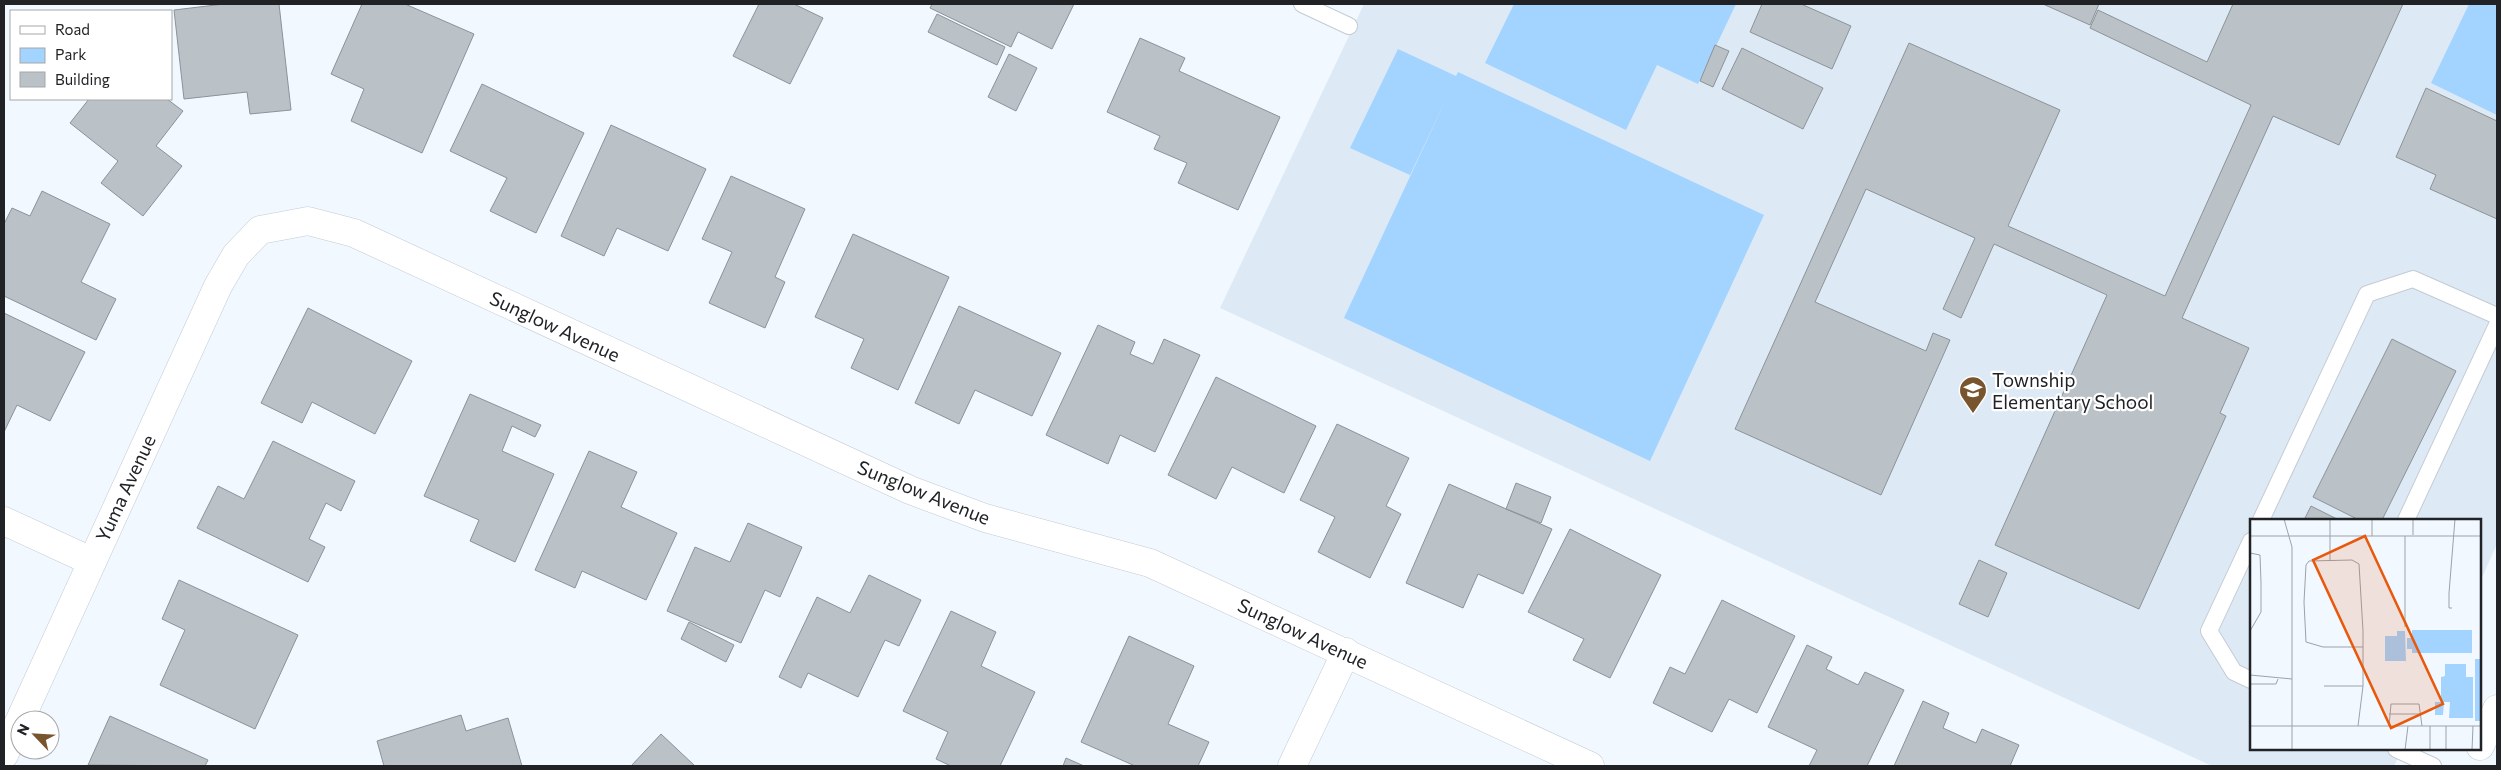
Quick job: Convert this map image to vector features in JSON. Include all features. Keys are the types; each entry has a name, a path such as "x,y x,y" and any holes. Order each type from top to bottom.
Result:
{"street":[{"name":"Sunglow Avenue","path":"260,230 308,221 354,233 910,490 985,518 1150,563 1590,766"},
{"name":"Yuma Avenue","path":"4,755 218,286 236,255 260,230"},
{"path":"4,521 91,561"},
{"path":"1292,766 1346,652"},
{"path":"2481,743 2497,709"},
{"path":"2470,766 2478,750"}],"lane":[{"path":"1302,4 1349,26"},
{"path":"2261,519 2367,294 2414,279 2497,316"},
{"path":"2406,519 2497,325"},
{"path":"2250,543 2209,631 2234,672 2250,680"},
{"path":"2398,750 2433,766"}],"shaded area":[{"name":"Township Elementary School","path":"1364,4 2497,4 2497,544 2481,580 2481,519 2250,519 2250,750 2402,750 2394,766 2212,766 1220,308"}],"green space":[{"path":"1514,4 1736,4 1698,84 1657,65 1626,130 1485,63"},
{"path":"2469,4 2497,4 2497,115 2431,83"},
{"path":"1398,49 1456,76 1458,72 1764,215 1650,461 1344,318 1449,93 1410,175 1350,148"}],"building":[{"path":"224,4 279,4 291,110 250,114 247,92 184,99 174,10"},
{"path":"362,4 405,4 474,34 422,153 351,121 364,89 331,74"},
{"path":"759,4 794,4 823,18 790,84 733,56"},
{"path":"932,4 1074,4 1052,49 1018,32 1011,47 930,8"},
{"path":"1762,4 1801,4 1851,26 1832,69 1750,32"},
{"path":"2043,4 2099,4 2090,25"},
{"path":"2233,4 2403,4 2339,145 2273,116 2182,318 2249,348 2220,413 2226,416 2139,609 1995,545 2107,295 1994,244 1961,318 1943,309 1975,238 1866,189 1815,302 1926,351 1933,333 1950,340 1881,495 1735,429 1909,43 2060,110 2008,226 2165,296 2251,105 2090,28 2098,10 2207,62"},
{"path":"937,14 1005,47 997,65 928,32"},
{"path":"1140,38 1185,58 1179,71 1280,117 1238,210 1178,183 1187,163 1154,149 1160,136 1107,112"},
{"path":"1715,45 1729,51 1713,87 1700,81"},
{"path":"1742,48 1823,88 1803,129 1722,89"},
{"path":"1009,54 1037,68 1016,111 988,97"},
{"path":"482,84 584,133 536,233 490,211 507,178 450,151"},
{"path":"2426,88 2497,121 2497,219 2430,189 2436,175 2396,157"},
{"path":"88,100 168,100 183,111 156,146 182,166 143,216 101,183 118,161 70,123"},
{"path":"611,125 706,169 668,251 617,228 604,256 561,236"},
{"path":"731,176 805,209 775,277 785,282 765,328 709,303 732,252 702,239"},
{"path":"42,191 110,224 81,282 116,299 96,340 4,296 4,224 12,208 30,216"},
{"path":"853,234 949,277 898,390 851,368 864,339 815,317"},
{"path":"959,306 1061,353 1032,416 975,390 959,424 915,403"},
{"path":"308,308 412,361 375,434 312,402 302,423 261,403"},
{"path":"4,313 85,352 50,421 17,405 4,432"},
{"path":"1098,325 1135,342 1130,354 1153,364 1164,339 1200,355 1155,452 1120,435 1108,464 1046,435"},
{"path":"2392,339 2456,371 2382,519 2357,519 2313,497"},
{"path":"1216,377 1316,426 1284,493 1232,467 1216,499 1168,475"},
{"path":"470,394 541,425 535,437 512,426 502,451 554,474 515,562 470,541 479,520 424,496"},
{"path":"1337,424 1409,458 1386,506 1401,514 1370,578 1318,552 1335,517 1300,500"},
{"path":"273,441 355,481 341,511 326,503 309,539 325,547 308,582 197,528 218,486 244,499"},
{"path":"589,451 637,472 621,507 677,533 646,600 582,571 575,588 535,570"},
{"path":"1516,483 1551,497 1541,523 1506,509"},
{"path":"1449,484 1552,529 1523,594 1478,574 1463,608 1406,583"},
{"path":"2311,506 2337,519 2304,519"},
{"path":"748,523 802,547 780,597 765,590 741,643 667,611 695,547 730,562"},
{"path":"1570,529 1661,575 1610,678 1573,660 1584,639 1528,612"},
{"path":"1979,560 2007,573 1988,617 1959,604"},
{"path":"869,575 921,600 899,646 885,640 858,697 808,673 801,688 779,677 817,597 850,613"},
{"path":"179,580 298,635 255,729 160,685 185,630 162,619"},
{"path":"1722,600 1795,636 1757,713 1729,699 1712,732 1653,703 1670,667 1685,674"},
{"path":"951,611 996,632 981,666 1035,692 1000,766 951,766 936,759 948,732 903,711"},
{"path":"689,622 734,645 726,662 681,639"},
{"path":"1129,636 1194,666 1168,724 1209,742 1198,766 1135,766 1081,742"},
{"path":"1807,645 1832,657 1826,669 1858,685 1865,672 1904,690 1867,766 1809,766 1817,750 1768,727"},
{"path":"1923,701 1949,713 1943,728 1976,743 1982,729 2019,745 2010,766 1894,766"},
{"path":"461,715 466,731 508,718 522,766 384,766 377,741"},
{"path":"110,716 208,760 205,766 88,765"},
{"path":"661,734 695,766 631,766"},
{"path":"1066,758 1084,766 1063,766"}],"place":[{"name":"Township Elementary School","path":"1973,414"}]}
